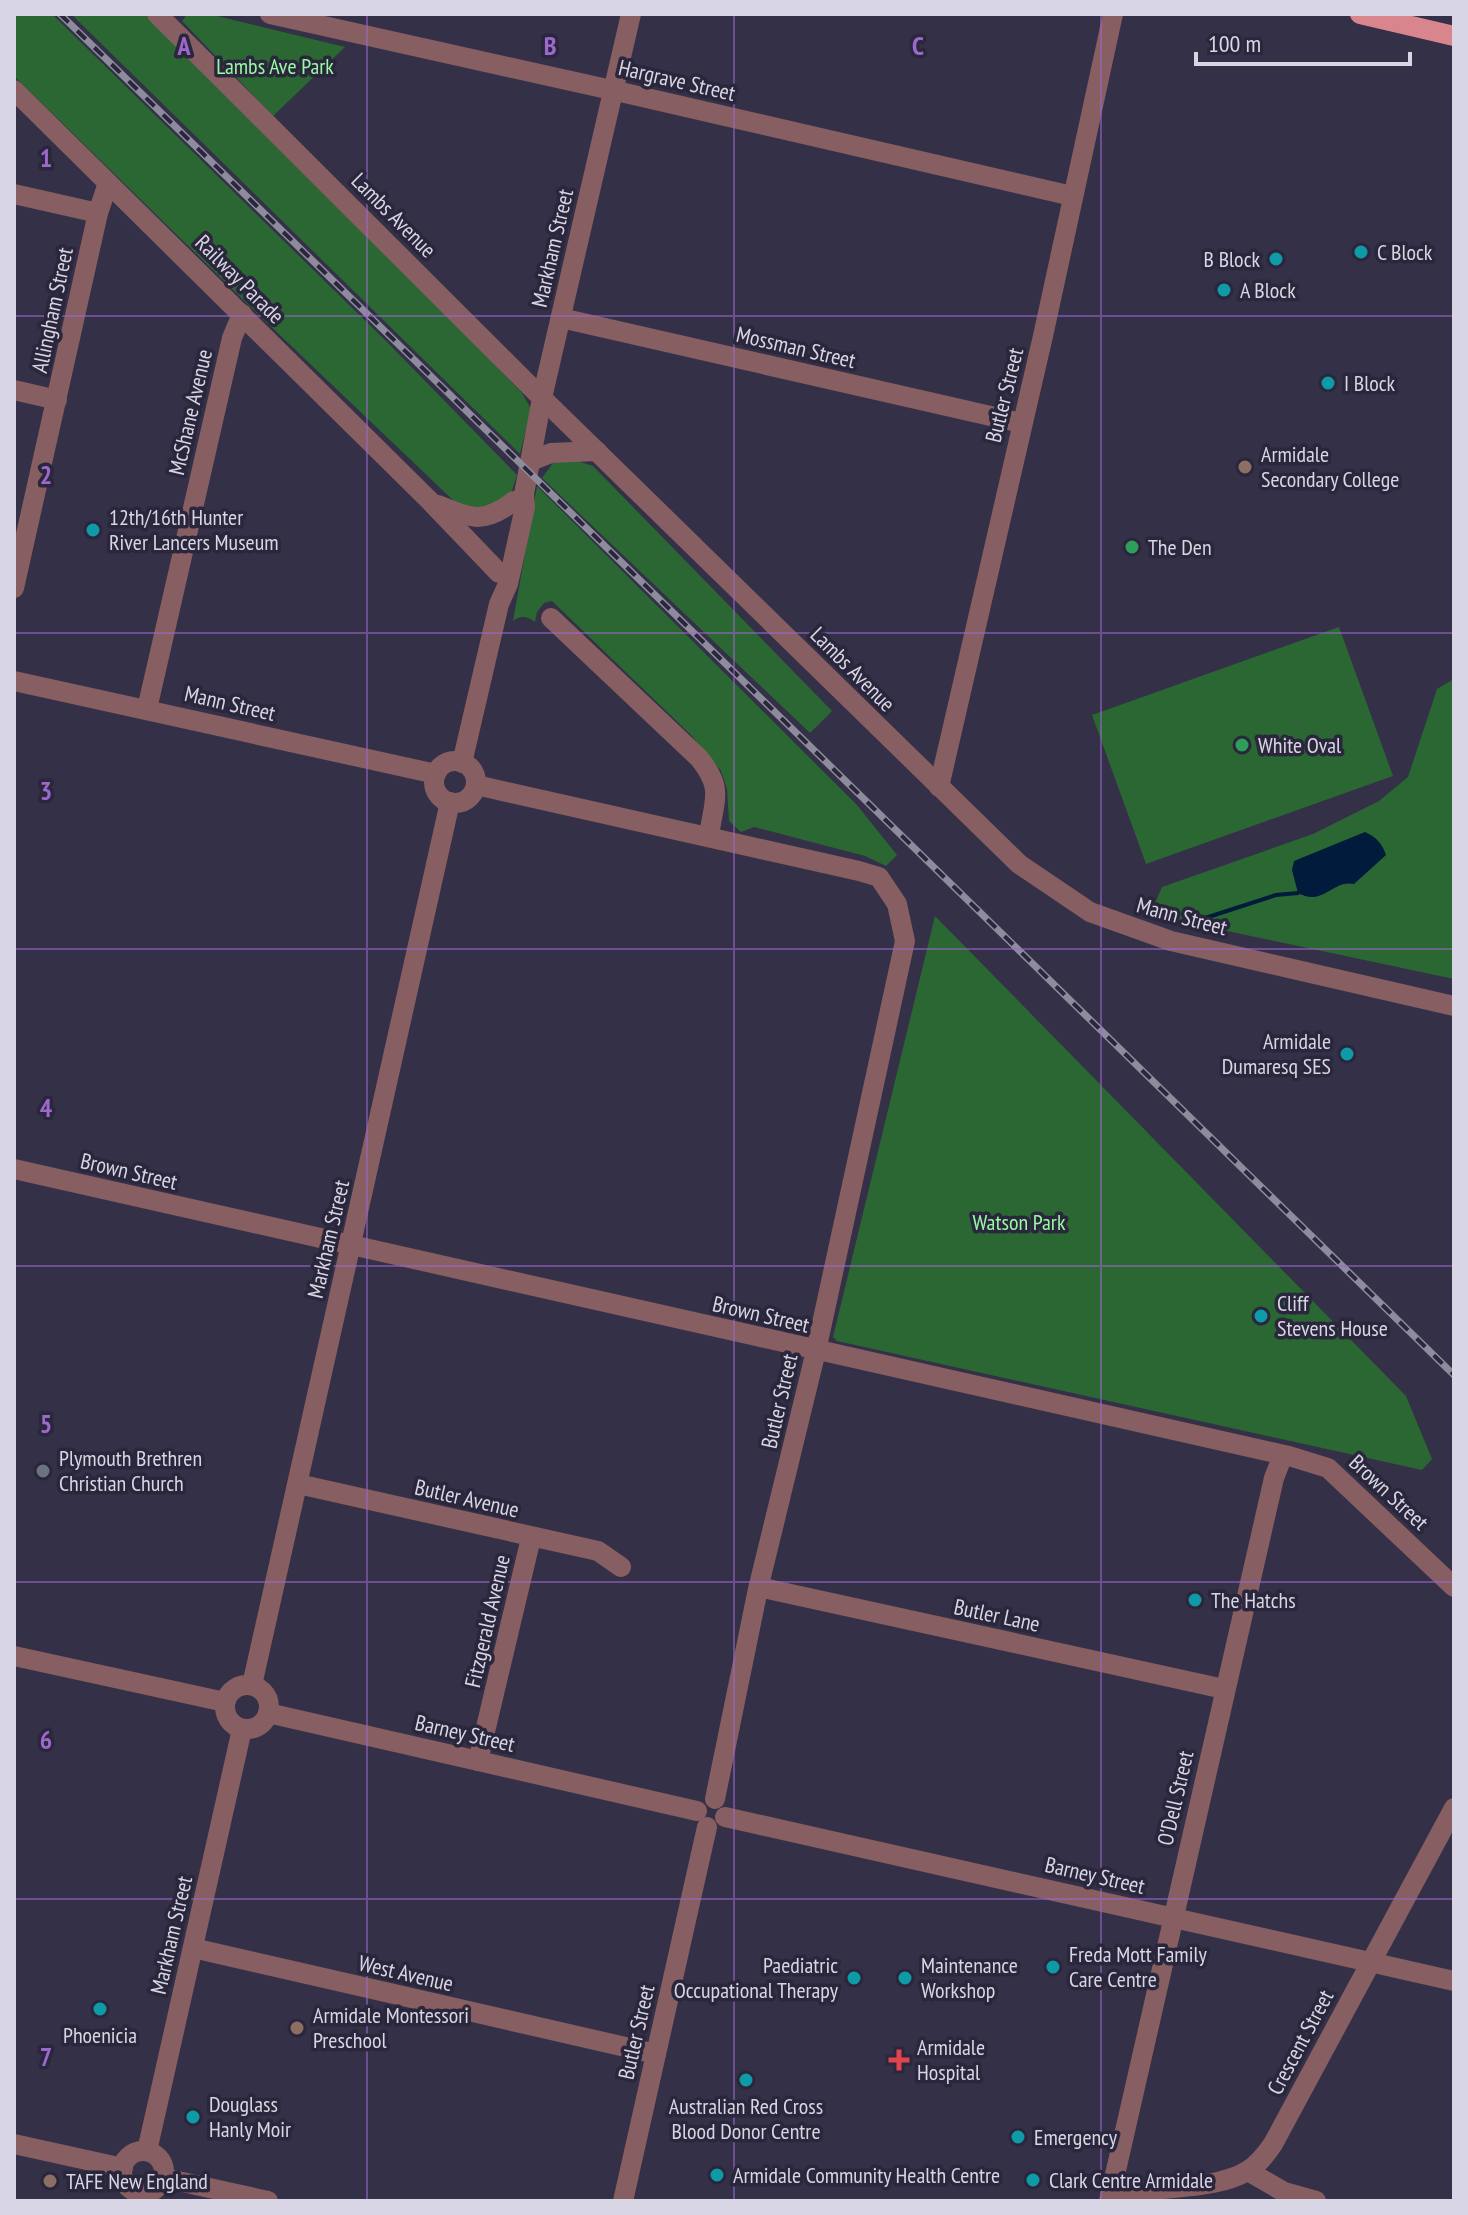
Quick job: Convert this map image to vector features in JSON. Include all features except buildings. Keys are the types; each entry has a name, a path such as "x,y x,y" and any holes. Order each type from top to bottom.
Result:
{"main road":[{"path":"1360,14 1454,36"}],"street":[{"name":"Lambs Avenue","path":"157,14 542,398 939,787"},
{"name":"Hargrave Street","path":"270,14 1072,196"},
{"name":"Markham Street","path":"499,604 499,573 531,461 542,398 631,14"},
{"name":"Butler Street","path":"939,787 1043,336 1113,14"},
{"name":"Railway Parade","path":"14,90 499,573"},
{"name":"Allingham Street","path":"14,588 98,213 108,183"},
{"path":"14,194 98,213"},
{"name":"McShane Avenue","path":"147,709 232,338 242,314"},
{"name":"Mossman Street","path":"561,318 1021,423"},
{"path":"14,390 57,400"},
{"path":"531,461 551,453 597,451"},
{"name":"Markham Street","path":"462,763 525,507 519,497"},
{"name":"Railway Parade","path":"431,502 477,518 498,513 519,497"},
{"path":"476,785 709,836 716,789 713,776 699,758 551,618"},
{"name":"Mann Street","path":"14,681 436,774"},
{"path":"447,763 462,763 474,773 476,785 470,797 457,803 450,802 439,795 436,774 447,763"},
{"name":"Mann Street","path":"939,787 1019,864 1090,912 1171,941 1454,1006"},
{"name":"Markham Street","path":"252,1685 450,802"},
{"name":"Butler Street","path":"623,2201 759,1587 816,1351 905,941 897,904 879,877 709,836"},
{"name":"Brown Street","path":"14,1169 1283,1455 1328,1468 1454,1587"},
{"name":"O'Dell Street","path":"1110,2197 1224,1689 1274,1478 1283,1455"},
{"name":"Butler Avenue","path":"298,1484 598,1551 621,1567"},
{"name":"Fitzgerald Avenue","path":"478,1761 531,1538"},
{"name":"Butler Lane","path":"759,1587 1224,1689"},
{"path":"14,1656 225,1702"},
{"path":"252,1685 266,1695 268,1713 259,1726 242,1729 228,1719 225,1702 235,1688 252,1685"},
{"name":"Barney Street","path":"268,1713 1454,1981"},
{"name":"Markham Street","path":"147,2151 242,1729"},
{"name":"Crescent Street","path":"1248,2171 1273,2144 1454,1808"},
{"name":"West Avenue","path":"193,1948 656,2054"},
{"path":"14,2144 123,2168"},
{"path":"147,2151 161,2160 164,2178 153,2190 138,2197 124,2180 123,2168 131,2155 147,2151"},
{"path":"1110,2197 1227,2181 1248,2171 1284,2192 1316,2201"},
{"path":"164,2178 268,2201"}],"green space":[{"path":"14,14 52,14 387,342 517,475 511,494 488,510 457,504 262,318 14,76"},
{"path":"71,14 145,14 375,241 522,393 531,409 520,454"},
{"name":"Lambs Ave Park","path":"187,14 209,14 345,47 273,116 182,21"},
{"path":"571,459 593,466 832,711 810,733 542,478 553,463"},
{"path":"537,486 857,805 897,855 886,866 865,856 754,827 741,832 729,821 727,789 721,771 691,735 552,601 544,603 537,612 535,622 524,617 513,621"},
{"name":"White Oval","path":"1339,627 1393,776 1146,864 1092,715"},
{"path":"1454,679 1454,979 1175,920 1153,908 1162,887 1313,834 1379,801 1408,777 1437,689"},
{"name":"Watson Park","path":"935,916 1406,1396 1432,1459 1422,1470 837,1341 833,1337"}],"water":[{"path":"1365,832 1378,841 1386,855 1354,884 1340,885 1314,897 1298,893 1292,870 1294,861"}],"waterway":[{"path":"1199,920 1276,895 1298,893"}],"railway":[{"path":"60,14 1454,1375"}],"place":[{"name":"C Block","path":"1361,252"},
{"name":"B Block","path":"1276,259"},
{"name":"A Block","path":"1224,290"},
{"name":"I Block","path":"1328,383"},
{"name":"Armidale Secondary College","path":"1245,467"},
{"name":"12th/16th Hunter River Lancers Museum","path":"93,530"},
{"name":"The Den","path":"1132,547"},
{"name":"White Oval","path":"1242,745"},
{"name":"Armidale Dumaresq SES","path":"1347,1054"},
{"name":"Cliff Stevens House","path":"1261,1316"},
{"name":"Plymouth Brethren Christian Church","path":"43,1471"},
{"name":"The Hatchs","path":"1195,1600"},
{"name":"Freda Mott Family Care Centre","path":"1053,1967"},
{"name":"Paediatric Occupational Therapy","path":"854,1978"},
{"name":"Maintenance Workshop","path":"905,1978"},
{"name":"Phoenicia","path":"100,2009"},
{"name":"Armidale Montessori Preschool","path":"297,2028"},
{"name":"Armidale Hospital","path":"899,2060"},
{"name":"Australian Red Cross Blood Donor Centre","path":"746,2080"},
{"name":"Douglass Hanly Moir","path":"193,2117"},
{"name":"Emergency","path":"1018,2137"},
{"name":"Armidale Community Health Centre","path":"717,2175"},
{"name":"Clark Centre Armidale","path":"1033,2180"},
{"name":"TAFE New England","path":"50,2181"}]}
